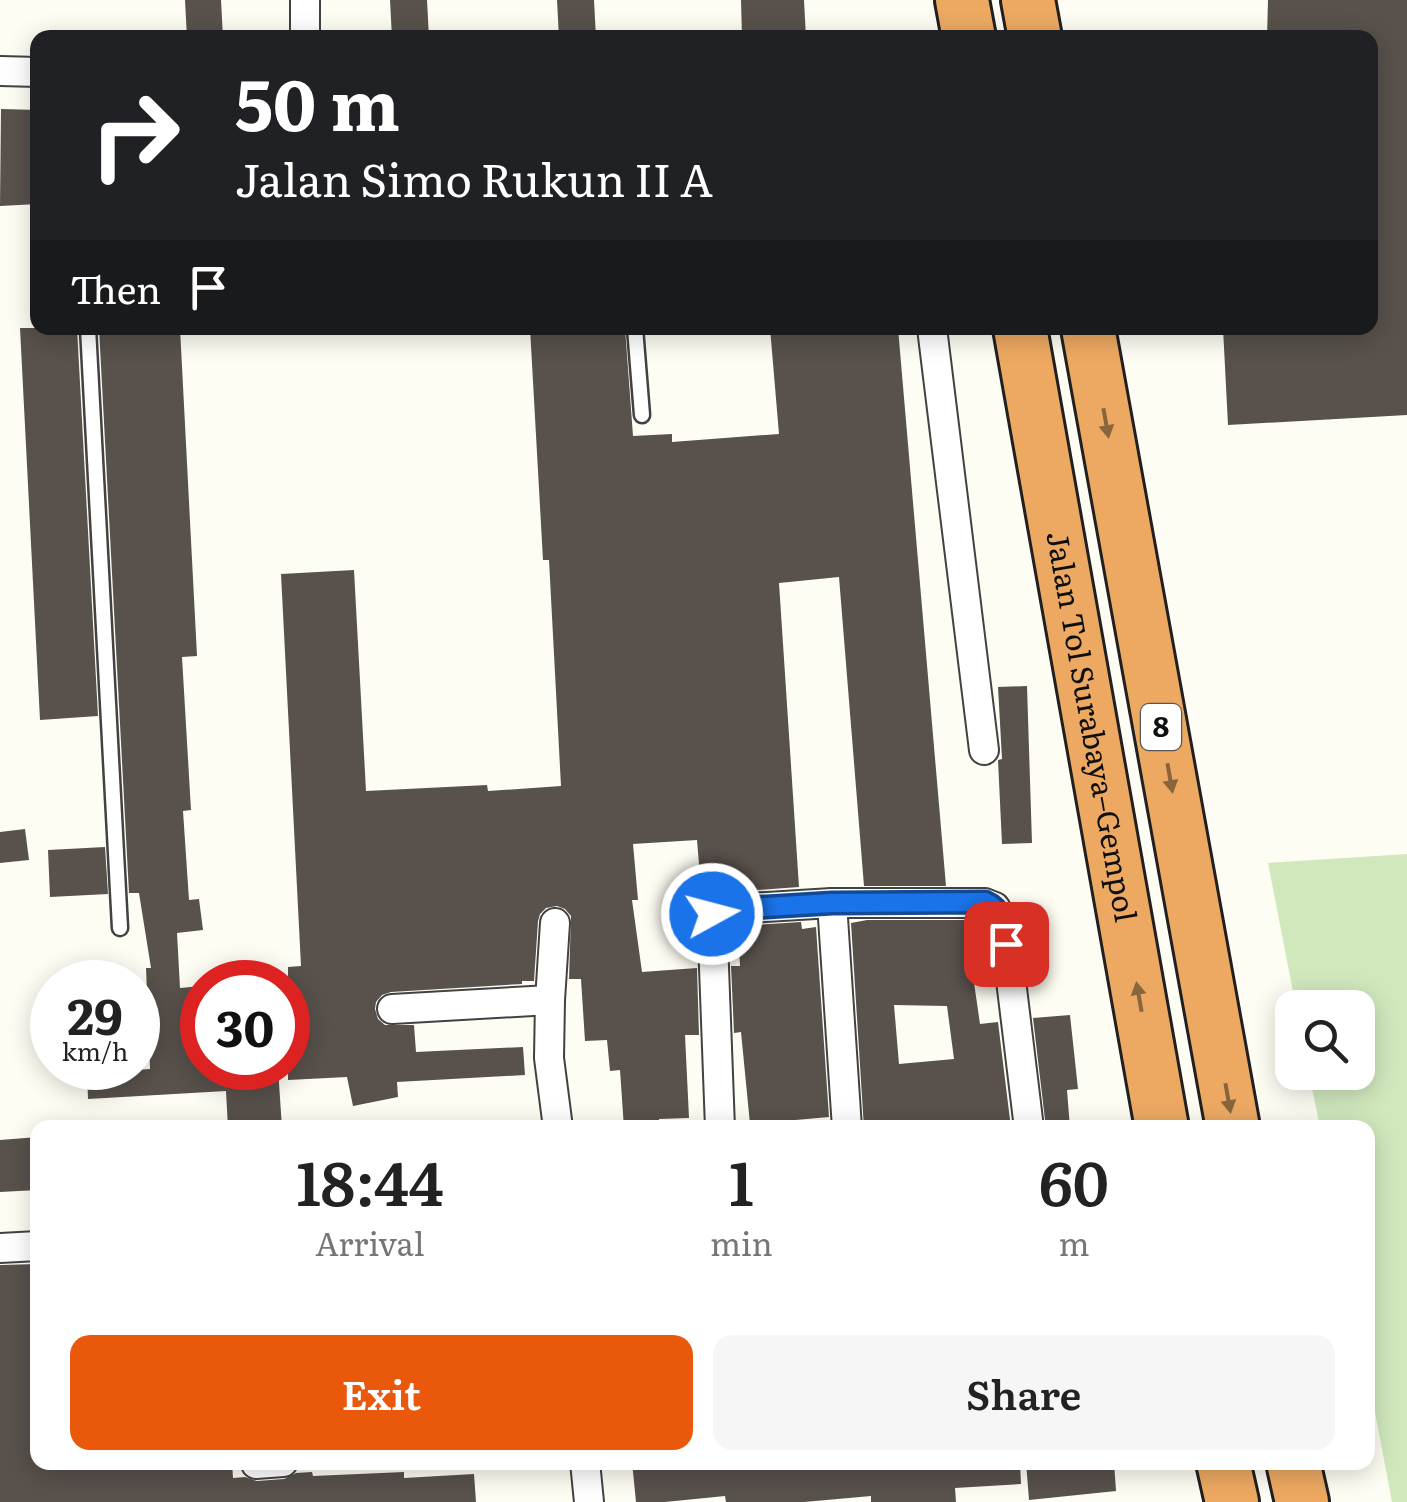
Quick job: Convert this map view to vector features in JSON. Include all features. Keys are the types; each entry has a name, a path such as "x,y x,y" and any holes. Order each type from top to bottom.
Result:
{"highway":[{"path":"962,0 968,30"},
{"path":"1028,0 1034,30"},
{"name":"Jalan Tol Surabaya–Gempol","path":"1021,335 1161,1120"},
{"name":"8","path":"1089,335 1232,1120"},
{"path":"1225,1470 1232,1502"},
{"path":"1295,1470 1302,1502"}],"street":[{"path":"305,0 305,30"},
{"path":"0,71 30,72"},
{"path":"933,335 984,750"},
{"path":"720,1120 712,914 716,910 832,903 985,902 995,907 1004,922 1028,1120"},
{"path":"832,903 846,1120"},
{"path":"555,923 549,1058 557,1120"},
{"path":"392,1009 550,1000"},
{"path":"0,1248 30,1246"},
{"path":"586,1470 588,1502"}],"lane":[{"path":"88,335 120,928"},
{"path":"636,335 642,415"}],"green space":[{"path":"1407,854 1407,1502 1392,1502 1375,1412 1375,1120 1319,1120 1312,1090 1375,1090 1375,990 1293,990 1268,863"}],"building":[{"path":"185,0 221,0 223,30 187,30"},
{"path":"390,0 427,0 429,30 392,30"},
{"path":"557,0 594,0 596,30 559,30"},
{"path":"741,0 804,0 806,30 742,30"},
{"path":"1268,0 1407,0 1407,415 1228,425 1223,335 1378,335 1378,30 1267,30"},
{"path":"1,109 30,110 30,204 0,206"},
{"path":"20,328 30,328 30,335 77,335 98,716 40,720"},
{"path":"99,335 180,335 197,656 182,657 191,810 183,811 189,900 199,899 203,930 177,933 180,1090 279,1090 281,1120 228,1120 226,1091 88,1099 88,1090 160,1090 160,960 150,960 139,893 129,893"},
{"path":"530,335 626,335 633,436 672,434 672,442 779,434 771,335 899,335 946,886 864,886 839,577 779,583 799,887 715,893 702,900 697,840 633,844 638,900 632,900 642,972 697,968 699,1035 685,1035 689,1118 623,1120 620,1070 610,1071 607,1040 585,1041 581,979 569,979 571,916 557,906 540,914 534,981 391,992 376,1002 378,1019 385,1025 414,1025 416,1052 523,1047 525,1075 397,1082 398,1097 353,1106 347,1077 310,1079 310,960 301,960 281,574 354,570 366,791 487,785 488,791 561,786 549,560 543,560"},
{"path":"1027,686 1032,843 1002,844 998,687"},
{"path":"25,829 29,860 0,863 0,832"},
{"path":"105,847 108,894 50,897 48,850"},
{"path":"965,920 980,1024 998,1022 1010,1120 863,1120 851,923","holes":["894,1005 947,1006 954,1059 899,1064"]},
{"path":"801,922 802,929 816,927 829,1117 750,1120 741,1032 734,1033 731,966 740,966 738,926"},
{"path":"1070,1015 1078,1089 1067,1090 1069,1120 1045,1120 1033,1018"},
{"path":"30,1138 30,1190 0,1192 0,1140"},
{"path":"30,1264 30,1470 232,1470 233,1478 257,1481 312,1472 313,1476 404,1472 404,1478 474,1474 476,1502 0,1502 0,1265"},
{"path":"633,1470 1020,1470 1021,1484 955,1488 956,1502 871,1502 871,1496 804,1502 726,1502 725,1496 636,1502"},
{"path":"1027,1470 1115,1470 1116,1491 1029,1500"}],"route":[{"path":"712,914 716,910 832,903 985,902 995,907 1004,922 1006,944"}]}
